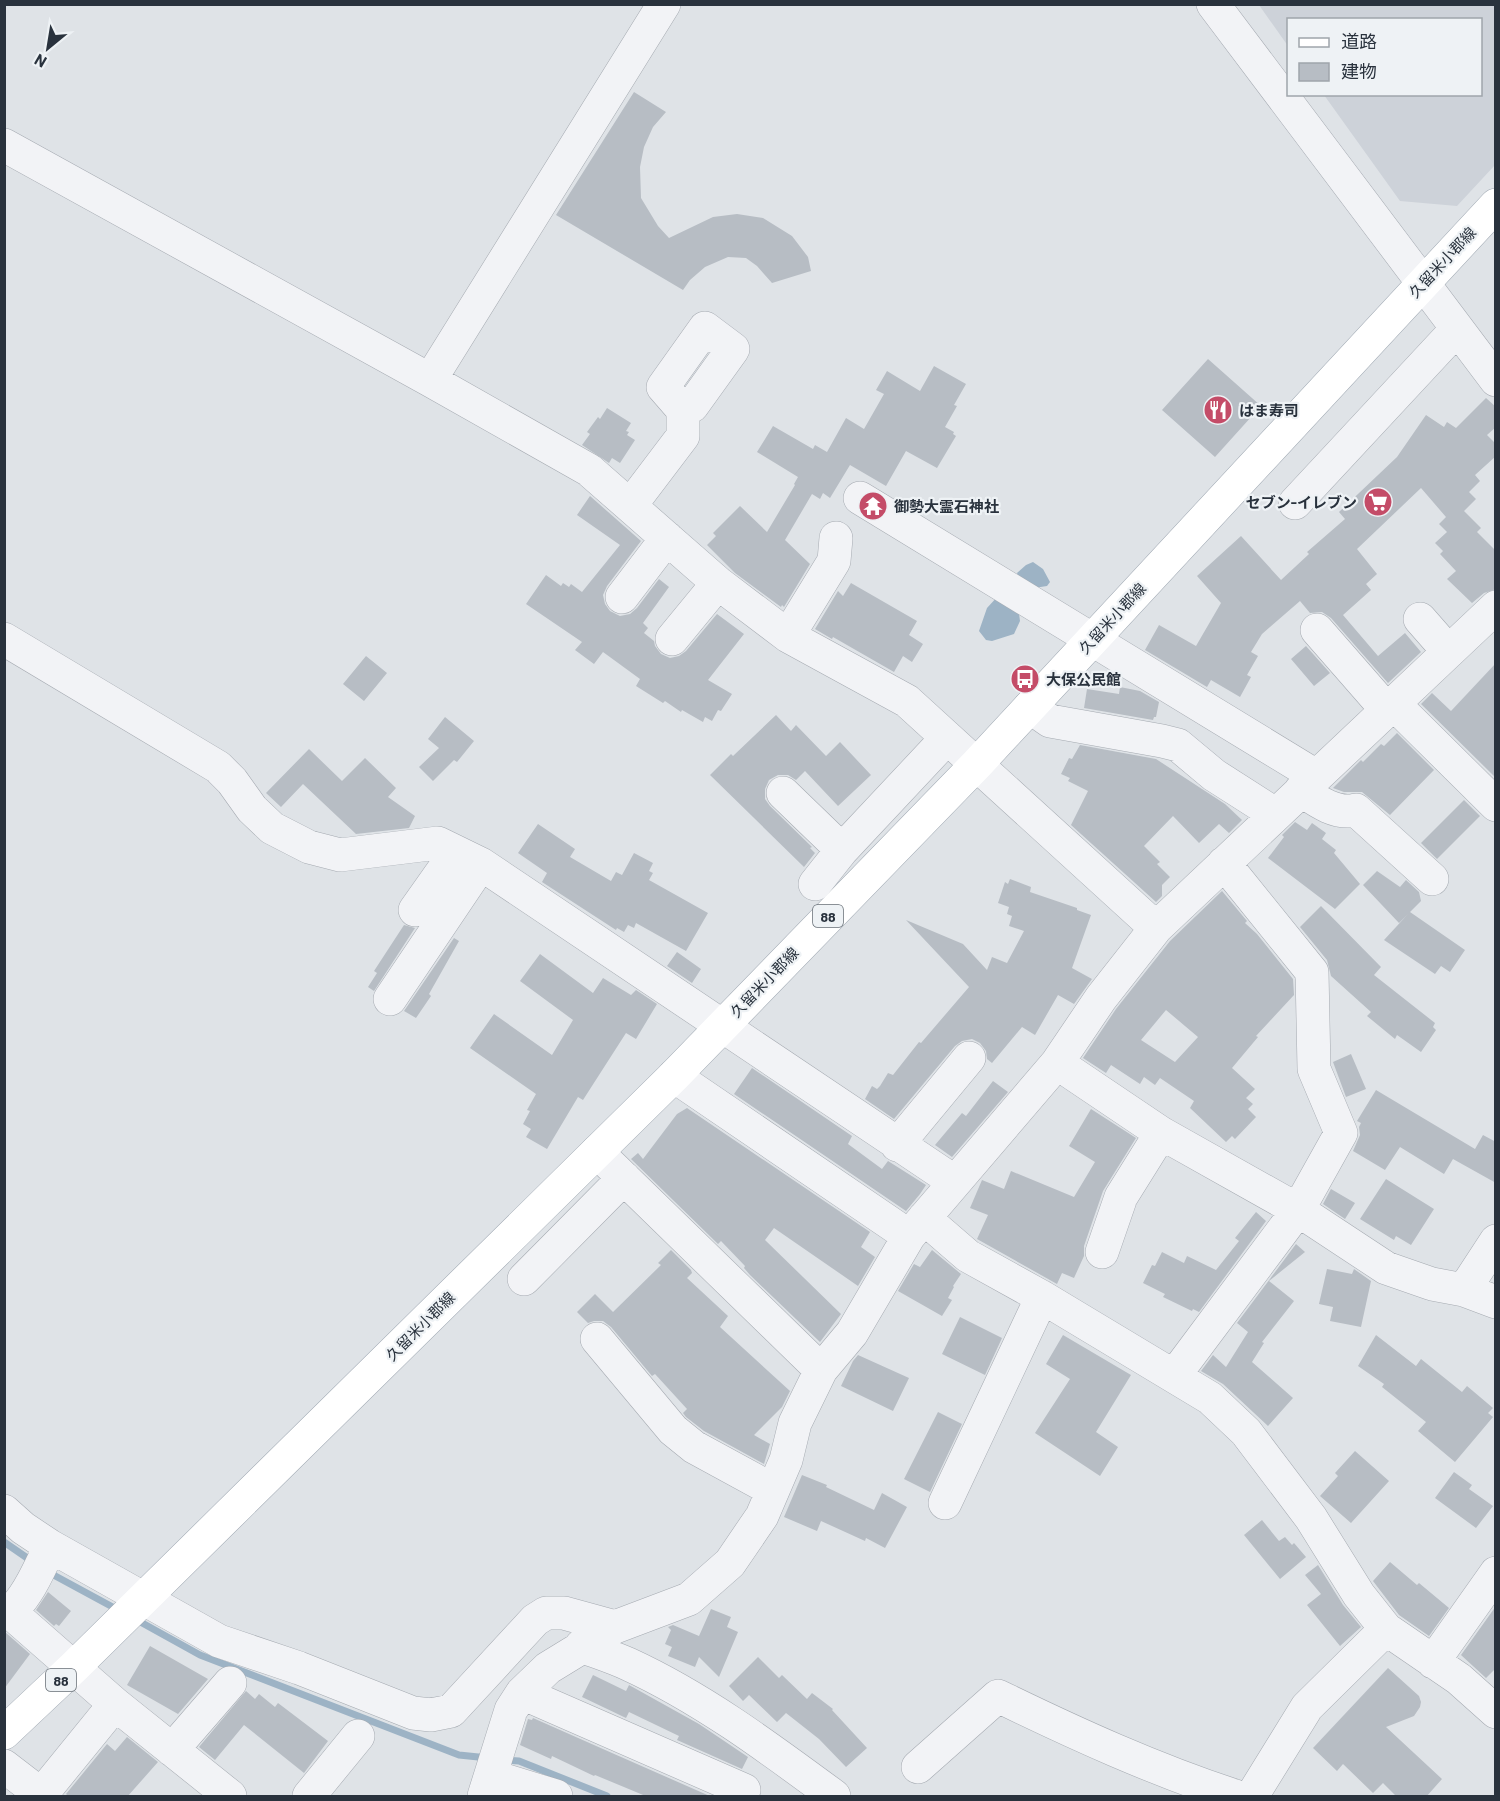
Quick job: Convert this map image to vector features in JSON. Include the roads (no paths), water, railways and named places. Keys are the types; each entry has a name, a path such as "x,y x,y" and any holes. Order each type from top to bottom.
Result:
{"main road":[{"name":"久留米小郡線","path":"4,1733 75,1667 674,1076 977,764 1496,205"}],"street":[{"path":"430,380 664,4"},
{"path":"1213,4 1423,282 1456,330 1496,380"},
{"path":"4,145 589,470 718,583 789,636 907,702 1156,928"},
{"path":"1295,503 1456,330"},
{"path":"630,506 683,436 683,410"},
{"path":"860,498 1092,640 1308,783 1317,800 1344,813 1356,810 1432,879"},
{"path":"622,597 667,538"},
{"path":"789,636 834,561 836,538"},
{"path":"672,639 718,583"},
{"path":"556,1797 492,1772 512,1710 522,1693 548,1668 581,1646 615,1627 688,1599 730,1563 762,1516 786,1460 795,1423 821,1370 852,1333 916,1227 1057,1063 1101,998 1156,928 1496,607"},
{"path":"1420,619 1448,651"},
{"path":"1317,630 1390,706 1496,805"},
{"path":"4,639 218,767 252,809 272,828 309,847 340,855 438,843 469,858 955,1182"},
{"path":"1030,707 1050,721 1162,741 1178,746 1214,775 1275,814"},
{"path":"815,884 842,850 947,738"},
{"path":"783,793 842,850"},
{"path":"415,910 469,858"},
{"path":"390,999 469,858"},
{"path":"1174,1376 1298,1210 1341,1133 1314,1070 1312,972 1224,862"},
{"path":"897,1145 969,1058"},
{"path":"1057,1063 1161,1133 1298,1210 1386,1268 1432,1284 1464,1290 1496,1302"},
{"path":"674,1076 916,1227 1042,1298 1210,1398 1246,1432 1311,1518 1359,1595 1386,1629 1458,1679 1496,1712"},
{"path":"1102,1252 1121,1197 1161,1133"},
{"path":"597,1152 821,1370"},
{"path":"524,1279 624,1178"},
{"path":"1464,1290 1496,1241"},
{"path":"945,1503 1042,1298"},
{"path":"597,1339 673,1430 694,1447 773,1490"},
{"path":"4,1511 23,1528 44,1559 132,1609 299,1668 413,1713 431,1715 450,1711 535,1620 546,1613 564,1613 615,1627"},
{"path":"44,1559 8,1613 225,1795"},
{"path":"1433,1662 1496,1572"},
{"path":"1252,1797 1307,1707 1386,1629"},
{"path":"581,1646 628,1664 684,1693 774,1752 834,1797"},
{"path":"172,1750 230,1683"},
{"path":"522,1693 744,1790"},
{"path":"918,1767 998,1696 1087,1739 1235,1797"},
{"path":"23,1786 115,1704"},
{"path":"309,1797 358,1736"}],"water":[{"path":"1033,562 1043,569 1050,582 1047,586 1034,588 1021,584 1017,573"},
{"path":"998,596 1018,606 1020,621 1014,634 992,641 986,640 979,631 987,608"}],"waterway":[{"path":"4,1542 33,1562"},
{"path":"48,1572 120,1611"},
{"path":"135,1619 200,1655 459,1755 488,1758"},
{"path":"505,1760 519,1761 607,1796"}],"place":[{"name":"はま寿司","path":"1218,410"},
{"name":"セブン-イレブン","path":"1378,502"},
{"name":"御勢大霊石神社","path":"873,506"},
{"name":"大保公民館","path":"1025,679"}]}
